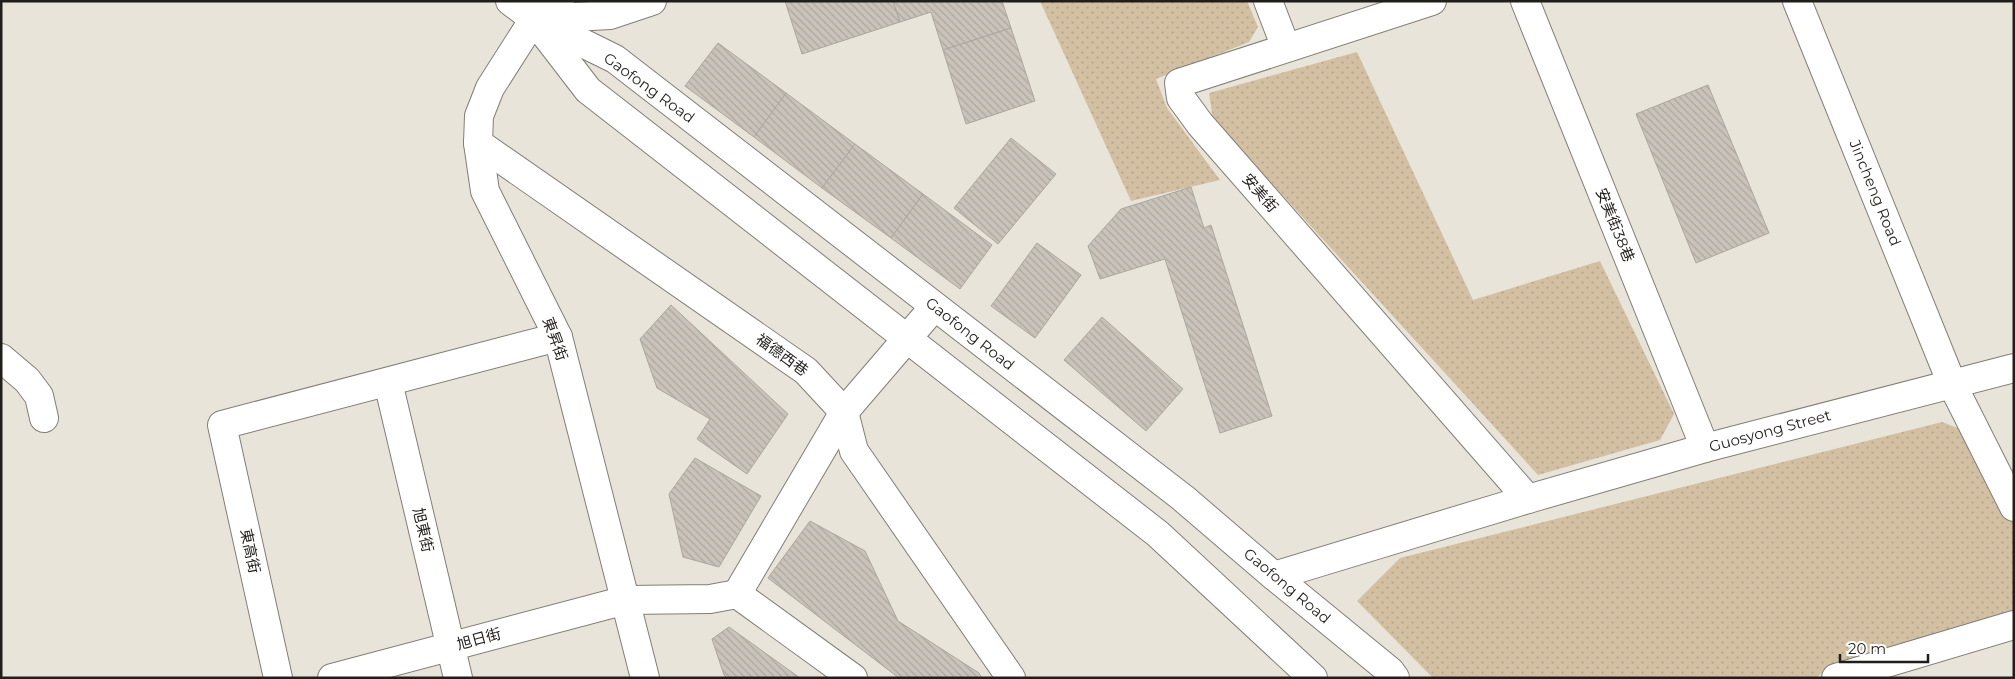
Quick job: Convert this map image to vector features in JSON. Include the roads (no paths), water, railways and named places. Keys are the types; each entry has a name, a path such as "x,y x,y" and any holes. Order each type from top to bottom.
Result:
{"street":[{"name":"Gaofong Road","path":"510,1 534,20 615,59 1183,498 1392,675"},
{"path":"534,20 560,1"},
{"path":"534,20 610,15 652,1"},
{"path":"1268,1 1286,48"},
{"name":"安美街","path":"1432,1 1179,83 1181,98 1206,132 1528,499"},
{"name":"安美街38巷","path":"1525,1 1705,448"},
{"name":"Jincheng Road","path":"1797,1 1952,384 2014,507"},
{"name":"Gaofong Road","path":"534,20 588,90 1158,534 1313,678"},
{"name":"東昇街","path":"534,20 490,88 478,116 478,143 485,191 558,337 645,678"},
{"name":"福德西巷","path":"478,143 806,371 844,412 854,451 1011,678"},
{"path":"853,678 737,594 844,412 934,307"},
{"path":"388,382 558,337"},
{"path":"1,358 26,380 39,396 44,418"},
{"name":"Guosyong Street","path":"1274,576 1528,499 1705,448 2014,368"},
{"name":"東高街","path":"278,678 222,425 388,382"},
{"name":"旭東街","path":"388,382 458,678"},
{"name":"旭日街","path":"332,678 626,600 710,599 737,594"},
{"path":"1836,678 2014,625"}]}
